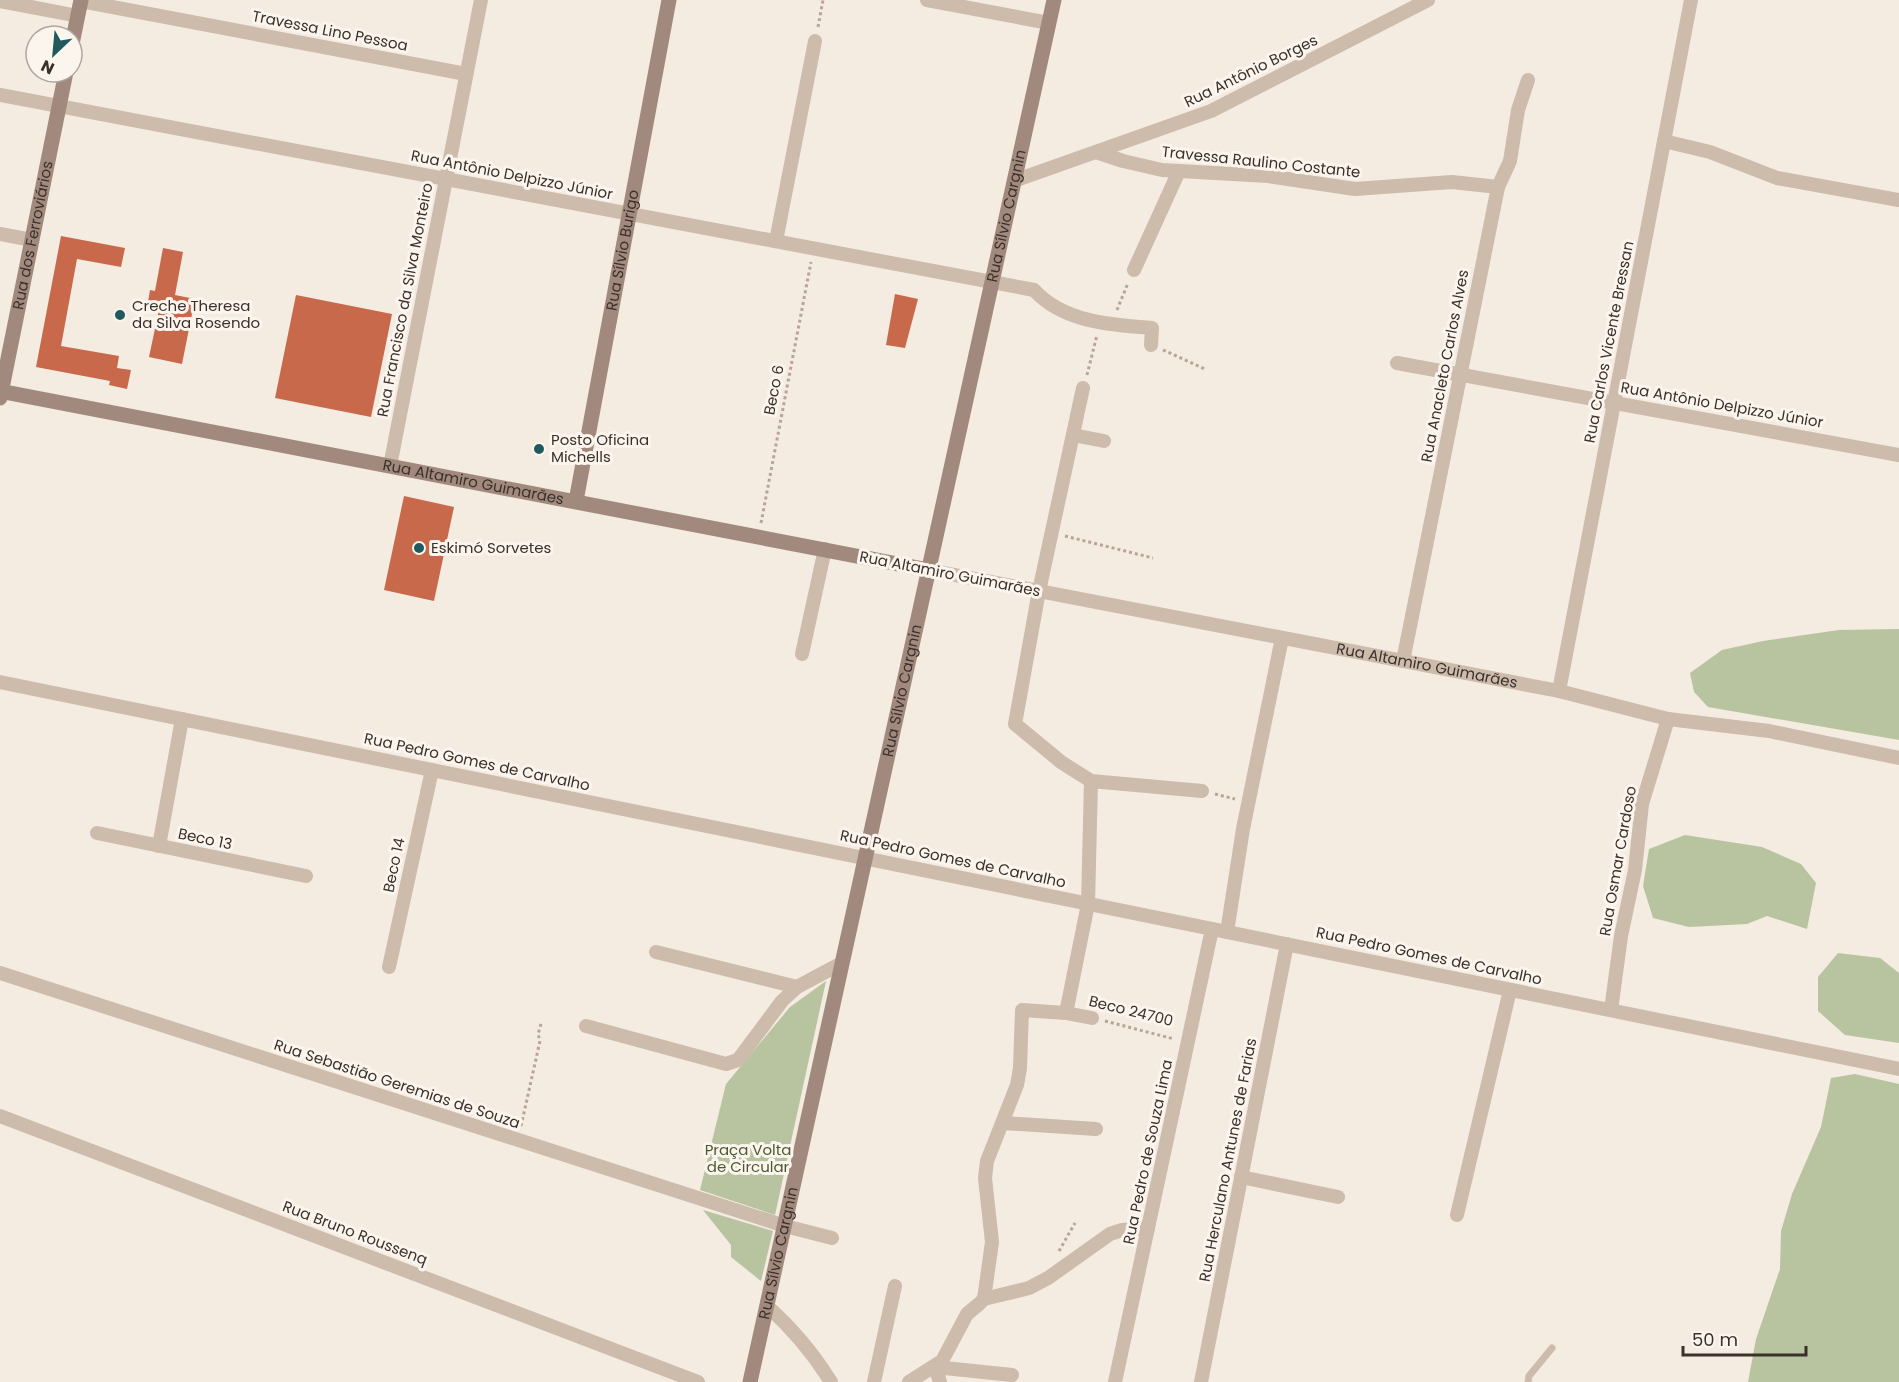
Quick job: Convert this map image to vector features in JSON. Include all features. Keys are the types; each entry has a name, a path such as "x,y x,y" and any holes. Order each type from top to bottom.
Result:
{"street":[{"name":"Travessa Lino Pessoa","path":"81,0 466,74"},
{"path":"76,24 81,0"},
{"name":"Rua Francisco da Silva Monteiro","path":"390,466 481,0"},
{"name":"Rua Sílvio Burigo","path":"576,501 669,0"},
{"path":"927,0 1049,23"},
{"name":"Rua Sílvio Cargnin","path":"750,1382 1054,0"},
{"name":"Rua Antônio Borges","path":"1014,181 1211,111 1428,0"},
{"name":"Rua Carlos Vicente Bressan","path":"1559,691 1691,0"},
{"path":"0,1 78,16"},
{"path":"776,242 815,41"},
{"name":"Rua Anacleto Carlos Alves","path":"1403,661 1498,187 1510,161 1518,110 1528,80"},
{"name":"Rua dos Ferroviários","path":"0,393 64,84"},
{"name":"Rua Antônio Delpizzo Júnior","path":"0,94 1034,290 1044,302 1060,310 1107,324 1152,328 1152,345"},
{"path":"1664,141 1710,152 1777,178 1899,200"},
{"name":"Travessa Raulino Costante","path":"1096,152 1146,167 1268,176 1355,189 1452,182 1498,187"},
{"path":"1134,270 1179,171"},
{"path":"0,234 32,240"},
{"name":"Rua Antônio Delpizzo Júnior","path":"1397,363 1899,455"},
{"path":"1083,388 1039,591 1015,724 1061,762 1091,781 1202,791"},
{"name":"Rua Altamiro Guimarães","path":"0,393 576,501 1559,691 1668,719 1769,731 1899,758"},
{"path":"1073,435 1104,441"},
{"path":"802,654 825,549"},
{"path":"1227,932 1248,803 1282,638"},
{"name":"Rua Pedro Gomes de Carvalho","path":"0,682 1899,1069"},
{"path":"159,846 182,719"},
{"name":"Rua Osmar Cardoso","path":"1611,1010 1621,936 1635,870 1642,804 1668,719"},
{"name":"Beco 14","path":"389,967 432,770"},
{"path":"1066,1013 1088,904 1091,781"},
{"name":"Beco 13","path":"97,833 306,876"},
{"name":"Rua Pedro de Souza Lima","path":"1115,1382 1212,929"},
{"name":"Rua Herculano Antunes de Farias","path":"1201,1382 1287,944"},
{"path":"656,952 797,987"},
{"path":"586,1026 726,1064 733,1063 738,1060 777,1006 797,987 842,963"},
{"name":"Rua Sebastião Geremias de Souza","path":"0,973 785,1226 832,1238"},
{"path":"1457,1215 1510,990"},
{"name":"Beco 24700","path":"1003,1123 1013,1100 1020,1068 1022,1010 1066,1013 1092,1018"},
{"name":"Rua Bruno Roussenq","path":"0,1116 698,1382"},
{"path":"984,1299 992,1242 985,1178 992,1145 1003,1123 1096,1130"},
{"path":"1241,1177 1338,1197"},
{"path":"909,1382 935,1367 946,1354 967,1314 984,1299 1029,1288 1058,1271 1110,1234 1122,1230 1148,1228"},
{"path":"874,1382 895,1286"},
{"path":"767,1306 792,1328 808,1347 831,1382"},
{"path":"935,1367 1012,1375"},
{"path":"935,1367 940,1382"}],"lane":[{"path":"1528,1382 1529,1376 1552,1348"}],"path":[{"path":"815,41 823,0"},
{"name":"Beco 6","path":"758,537 813,248"},
{"path":"1083,388 1107,324 1134,270"},
{"path":"1152,345 1204,369"},
{"path":"1052,532 1153,558"},
{"path":"1202,791 1248,803"},
{"name":"Beco 24700","path":"1092,1018 1188,1042"},
{"path":"518,1140 540,1041 538,1034 541,1024"},
{"path":"1058,1271 1058,1252 1075,1223"}],"green space":[{"path":"1899,629 1899,740 1708,707 1694,692 1690,673 1722,650 1763,641 1839,630"},
{"path":"1685,835 1762,847 1801,864 1816,883 1807,929 1767,916 1747,924 1689,927 1653,918 1643,886 1649,849"},
{"path":"1838,953 1880,958 1899,973 1899,1043 1845,1035 1818,1011 1818,977"},
{"name":"Praça Volta de Circular","path":"826,981 775,1215 700,1190 726,1084 790,1007"},
{"path":"1855,1074 1899,1084 1899,1382 1748,1382 1756,1339 1780,1269 1781,1231 1792,1194 1821,1127 1831,1078"},
{"path":"703,1210 773,1231 761,1281 731,1257 731,1245"}],"building":[{"path":"61,236 125,248 121,267 77,259 61,346 119,356 117,368 131,370 127,389 109,385 110,381 36,367"},
{"path":"163,248 183,252 175,295 195,299 182,364 149,357 160,305 148,302 150,290 155,291"},
{"path":"895,294 918,299 905,348 886,345"},
{"path":"296,295 392,314 371,417 275,398"},
{"name":"Eskimó Sorvetes","path":"404,496 454,507 434,601 384,590"}],"place":[{"name":"Creche Theresa da Silva Rosendo","path":"120,315"},
{"name":"Posto Oficina Michells","path":"539,449"},
{"name":"Eskimó Sorvetes","path":"419,548"}]}
